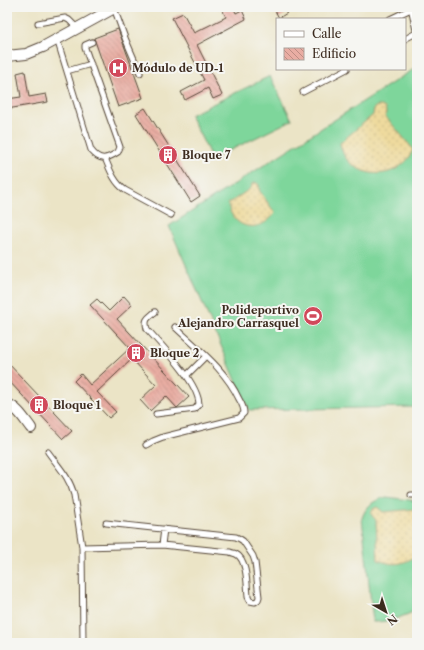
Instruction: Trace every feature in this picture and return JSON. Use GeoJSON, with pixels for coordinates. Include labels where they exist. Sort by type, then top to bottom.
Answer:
{"type":"FeatureCollection","features":[{"type":"Feature","properties":{"kind":"street"},"geometry":{"type":"LineString","coordinates":[[7,56],[26,54],[43,47],[115,8]]}},
{"type":"Feature","properties":{"kind":"street"},"geometry":{"type":"LineString","coordinates":[[7,404],[17,410],[31,428]]}},
{"type":"Feature","properties":{"kind":"lane"},"geometry":{"type":"LineString","coordinates":[[115,8],[125,38],[140,73]]}},
{"type":"Feature","properties":{"kind":"lane"},"geometry":{"type":"LineString","coordinates":[[392,18],[411,8],[417,34],[406,39]]}},
{"type":"Feature","properties":{"kind":"lane"},"geometry":{"type":"LineString","coordinates":[[38,23],[65,18],[77,28]]}},
{"type":"Feature","properties":{"kind":"lane"},"geometry":{"type":"LineString","coordinates":[[58,39],[91,150],[96,156],[105,158],[118,152],[120,147],[85,48],[85,45],[92,42]]}},
{"type":"Feature","properties":{"kind":"lane"},"geometry":{"type":"LineString","coordinates":[[67,71],[91,64]]}},
{"type":"Feature","properties":{"kind":"lane"},"geometry":{"type":"LineString","coordinates":[[303,92],[345,70]]}},
{"type":"Feature","properties":{"kind":"lane"},"geometry":{"type":"LineString","coordinates":[[105,158],[115,181],[119,186],[171,215]]}},
{"type":"Feature","properties":{"kind":"lane"},"geometry":{"type":"LineString","coordinates":[[155,312],[146,319],[147,328],[187,375],[199,398],[199,404],[195,409],[156,414]]}},
{"type":"Feature","properties":{"kind":"lane"},"geometry":{"type":"LineString","coordinates":[[146,445],[163,437],[239,418],[244,413],[244,408],[235,390],[222,371],[175,327]]}},
{"type":"Feature","properties":{"kind":"lane"},"geometry":{"type":"LineString","coordinates":[[187,375],[206,356]]}},
{"type":"Feature","properties":{"kind":"lane"},"geometry":{"type":"LineString","coordinates":[[48,452],[72,487],[82,547],[83,643]]}},
{"type":"Feature","properties":{"kind":"lane"},"geometry":{"type":"LineString","coordinates":[[82,547],[162,546],[230,552],[237,554],[242,560],[244,566],[248,597],[250,601],[255,602],[258,600],[259,597],[255,562],[253,556],[240,539],[236,537],[106,523]]}},
{"type":"Feature","properties":{"kind":"lane"},"geometry":{"type":"LineString","coordinates":[[162,546],[164,529]]}},
{"type":"Feature","properties":{"kind":"green space","name":"Polideportivo Alejandro Carrasquel"},"geometry":{"type":"Polygon","coordinates":[[[417,67],[417,407],[249,410],[169,226],[417,67]]]}},
{"type":"Feature","properties":{"kind":"green space"},"geometry":{"type":"Polygon","coordinates":[[[270,76],[292,120],[212,159],[190,115],[270,76]]]}},
{"type":"Feature","properties":{"kind":"green space"},"geometry":{"type":"Polygon","coordinates":[[[386,497],[417,501],[417,610],[396,619],[373,622],[362,518],[371,504],[386,497]]]}},
{"type":"Feature","properties":{"kind":"sand"},"geometry":{"type":"Polygon","coordinates":[[[377,106],[385,108],[385,116],[413,149],[406,161],[396,169],[388,172],[371,173],[363,171],[349,162],[344,155],[340,143],[373,115],[374,108],[377,106]]]}},
{"type":"Feature","properties":{"kind":"sand"},"geometry":{"type":"Polygon","coordinates":[[[254,183],[259,185],[259,190],[275,213],[269,220],[262,224],[248,226],[241,224],[235,219],[228,204],[251,188],[252,184],[254,183]]]}},
{"type":"Feature","properties":{"kind":"sand"},"geometry":{"type":"Polygon","coordinates":[[[377,507],[383,512],[417,509],[417,555],[403,563],[398,564],[378,560],[376,520],[372,514],[373,509],[377,507]]]}},
{"type":"Feature","properties":{"kind":"building"},"geometry":{"type":"Polygon","coordinates":[[[221,7],[233,7],[236,13],[242,10],[246,19],[197,45],[222,95],[213,99],[208,88],[185,100],[181,92],[204,80],[172,18],[183,13],[194,33],[226,17],[221,7]]]}},
{"type":"Feature","properties":{"kind":"building"},"geometry":{"type":"Polygon","coordinates":[[[273,7],[284,7],[287,13],[279,18],[273,7]]]}},
{"type":"Feature","properties":{"kind":"building","name":"Módulo de UD-1"},"geometry":{"type":"Polygon","coordinates":[[[118,29],[143,98],[118,107],[94,38],[118,29]]]}},
{"type":"Feature","properties":{"kind":"building"},"geometry":{"type":"Polygon","coordinates":[[[25,71],[29,97],[46,94],[48,102],[7,109],[7,99],[21,97],[17,73],[25,71]]]}},
{"type":"Feature","properties":{"kind":"building","name":"Bloque 7"},"geometry":{"type":"Polygon","coordinates":[[[145,108],[200,196],[191,202],[136,114],[145,108]]]}},
{"type":"Feature","properties":{"kind":"building","name":"Bloque 2"},"geometry":{"type":"Polygon","coordinates":[[[124,296],[132,305],[117,319],[189,397],[177,408],[166,396],[150,411],[140,400],[156,385],[132,359],[97,392],[116,412],[109,418],[74,381],[81,374],[90,385],[130,348],[90,305],[97,299],[109,311],[124,296]]]}},
{"type":"Feature","properties":{"kind":"building","name":"Bloque 1"},"geometry":{"type":"Polygon","coordinates":[[[7,362],[72,431],[63,439],[7,379],[7,362]]]}},
{"type":"Feature","properties":{"kind":"place","name":"Módulo de UD-1"},"geometry":{"type":"Point","coordinates":[118,68]}},
{"type":"Feature","properties":{"kind":"place","name":"Bloque 7"},"geometry":{"type":"Point","coordinates":[168,155]}},
{"type":"Feature","properties":{"kind":"place","name":"Polideportivo Alejandro Carrasquel"},"geometry":{"type":"Point","coordinates":[313,316]}},
{"type":"Feature","properties":{"kind":"place","name":"Bloque 2"},"geometry":{"type":"Point","coordinates":[136,353]}},
{"type":"Feature","properties":{"kind":"place","name":"Bloque 1"},"geometry":{"type":"Point","coordinates":[39,405]}}]}
